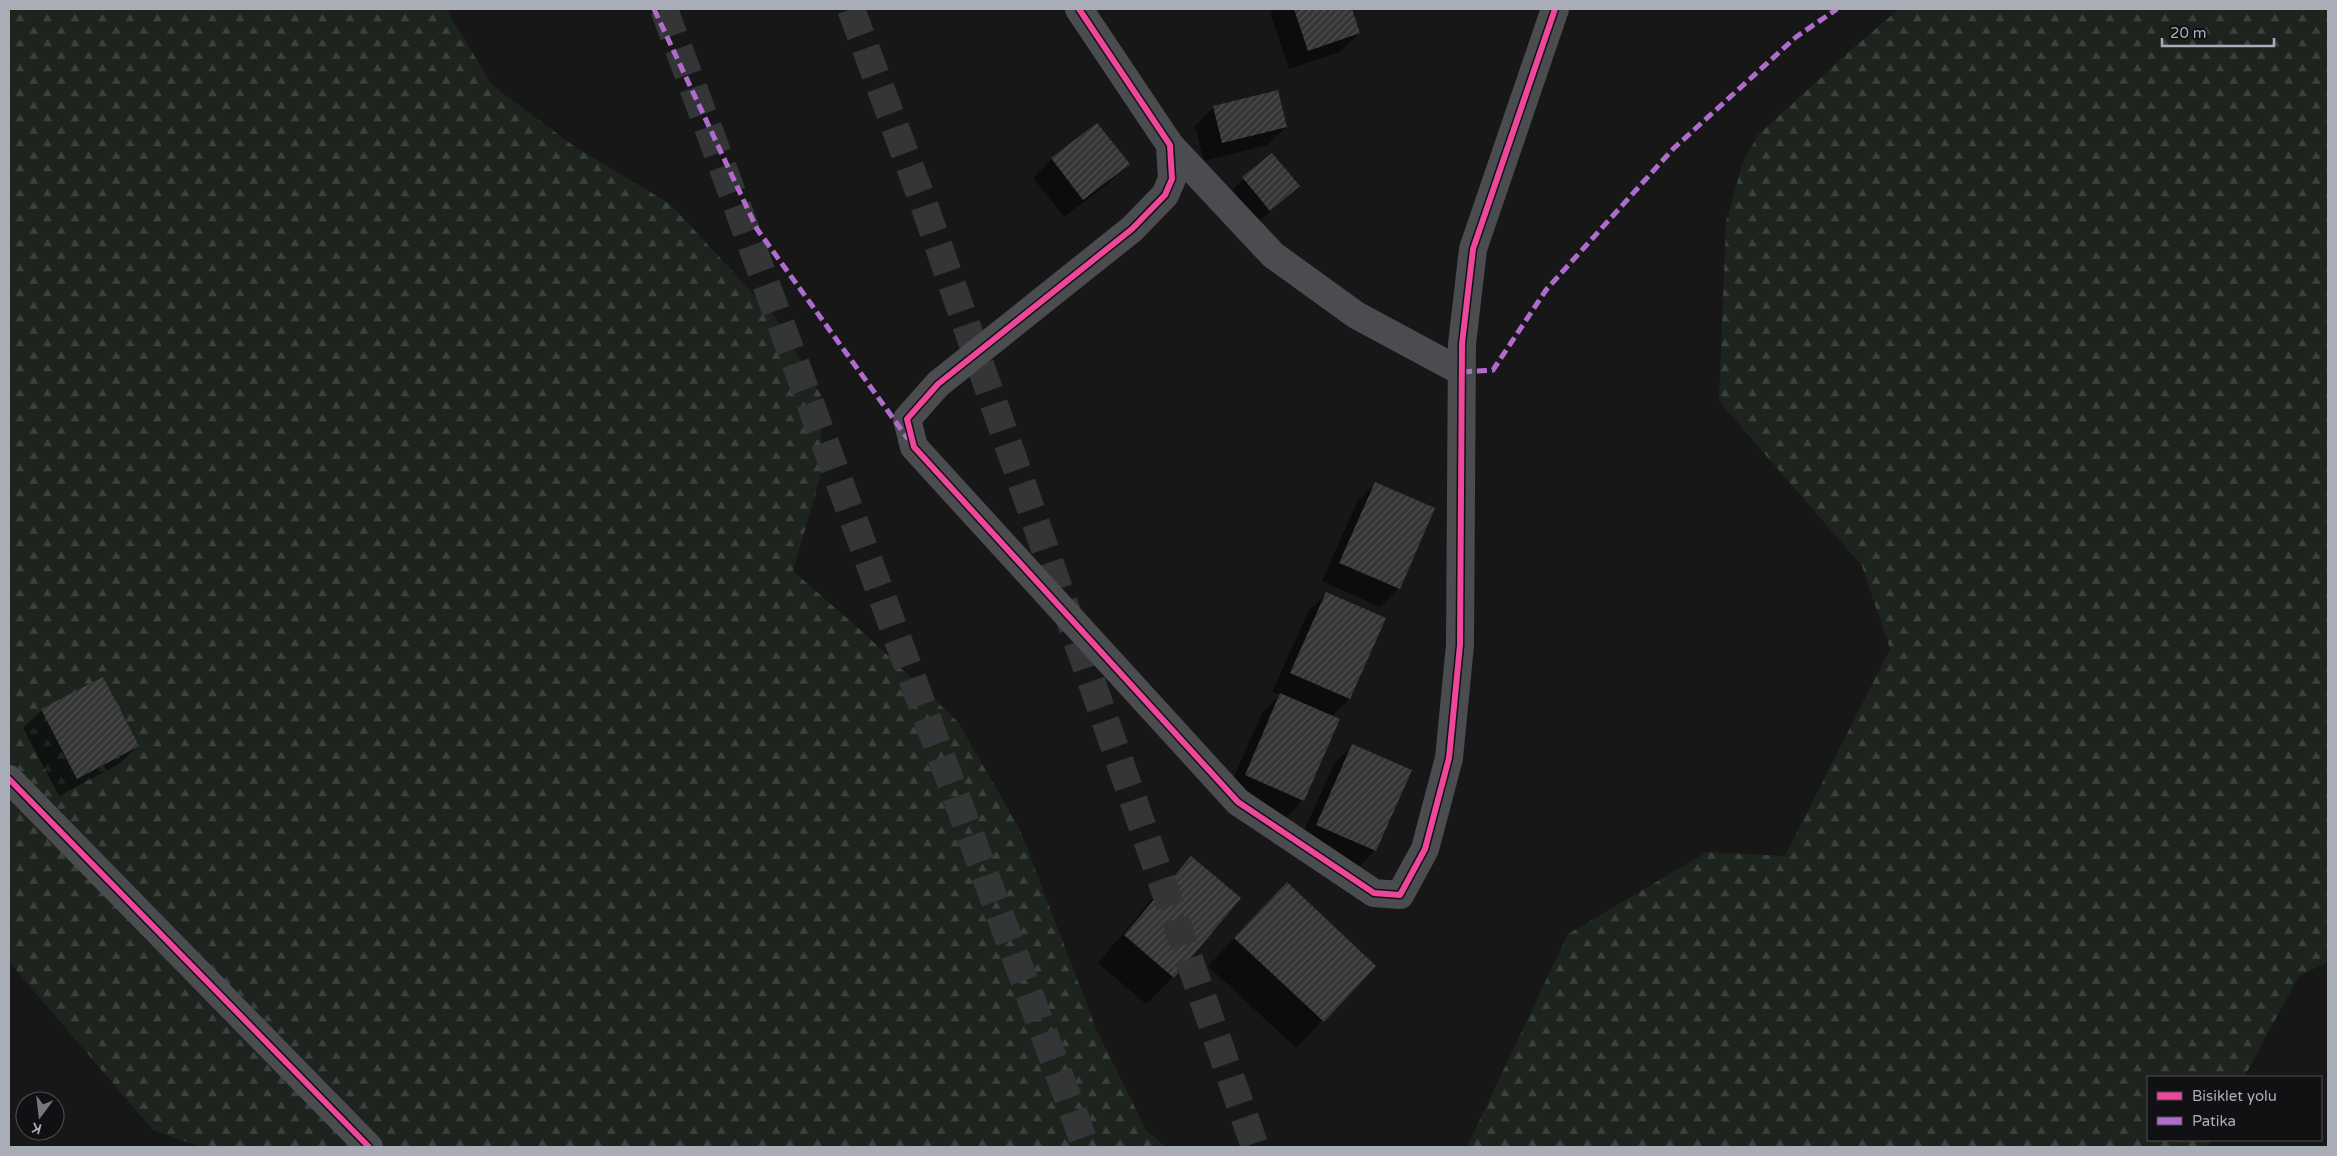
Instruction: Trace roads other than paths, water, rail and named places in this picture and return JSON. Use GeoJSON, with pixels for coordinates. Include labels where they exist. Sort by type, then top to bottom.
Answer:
{"type":"FeatureCollection","features":[{"type":"Feature","properties":{"kind":"street"},"geometry":{"type":"LineString","coordinates":[[1079,9],[1170,145],[1273,255],[1356,316],[1462,372]]}},
{"type":"Feature","properties":{"kind":"street"},"geometry":{"type":"LineString","coordinates":[[1170,145],[1172,179],[1165,195],[1132,229],[938,384],[907,419],[914,447],[1238,802],[1374,893],[1400,895],[1425,849],[1449,758],[1460,645],[1462,344],[1473,249],[1554,9]]}},
{"type":"Feature","properties":{"kind":"street"},"geometry":{"type":"LineString","coordinates":[[9,779],[369,1147]]}},
{"type":"Feature","properties":{"kind":"tunnel"},"geometry":{"type":"LineString","coordinates":[[664,9],[1086,1147]]}},
{"type":"Feature","properties":{"kind":"tunnel"},"geometry":{"type":"LineString","coordinates":[[851,9],[923,202],[1255,1147]]}}]}
